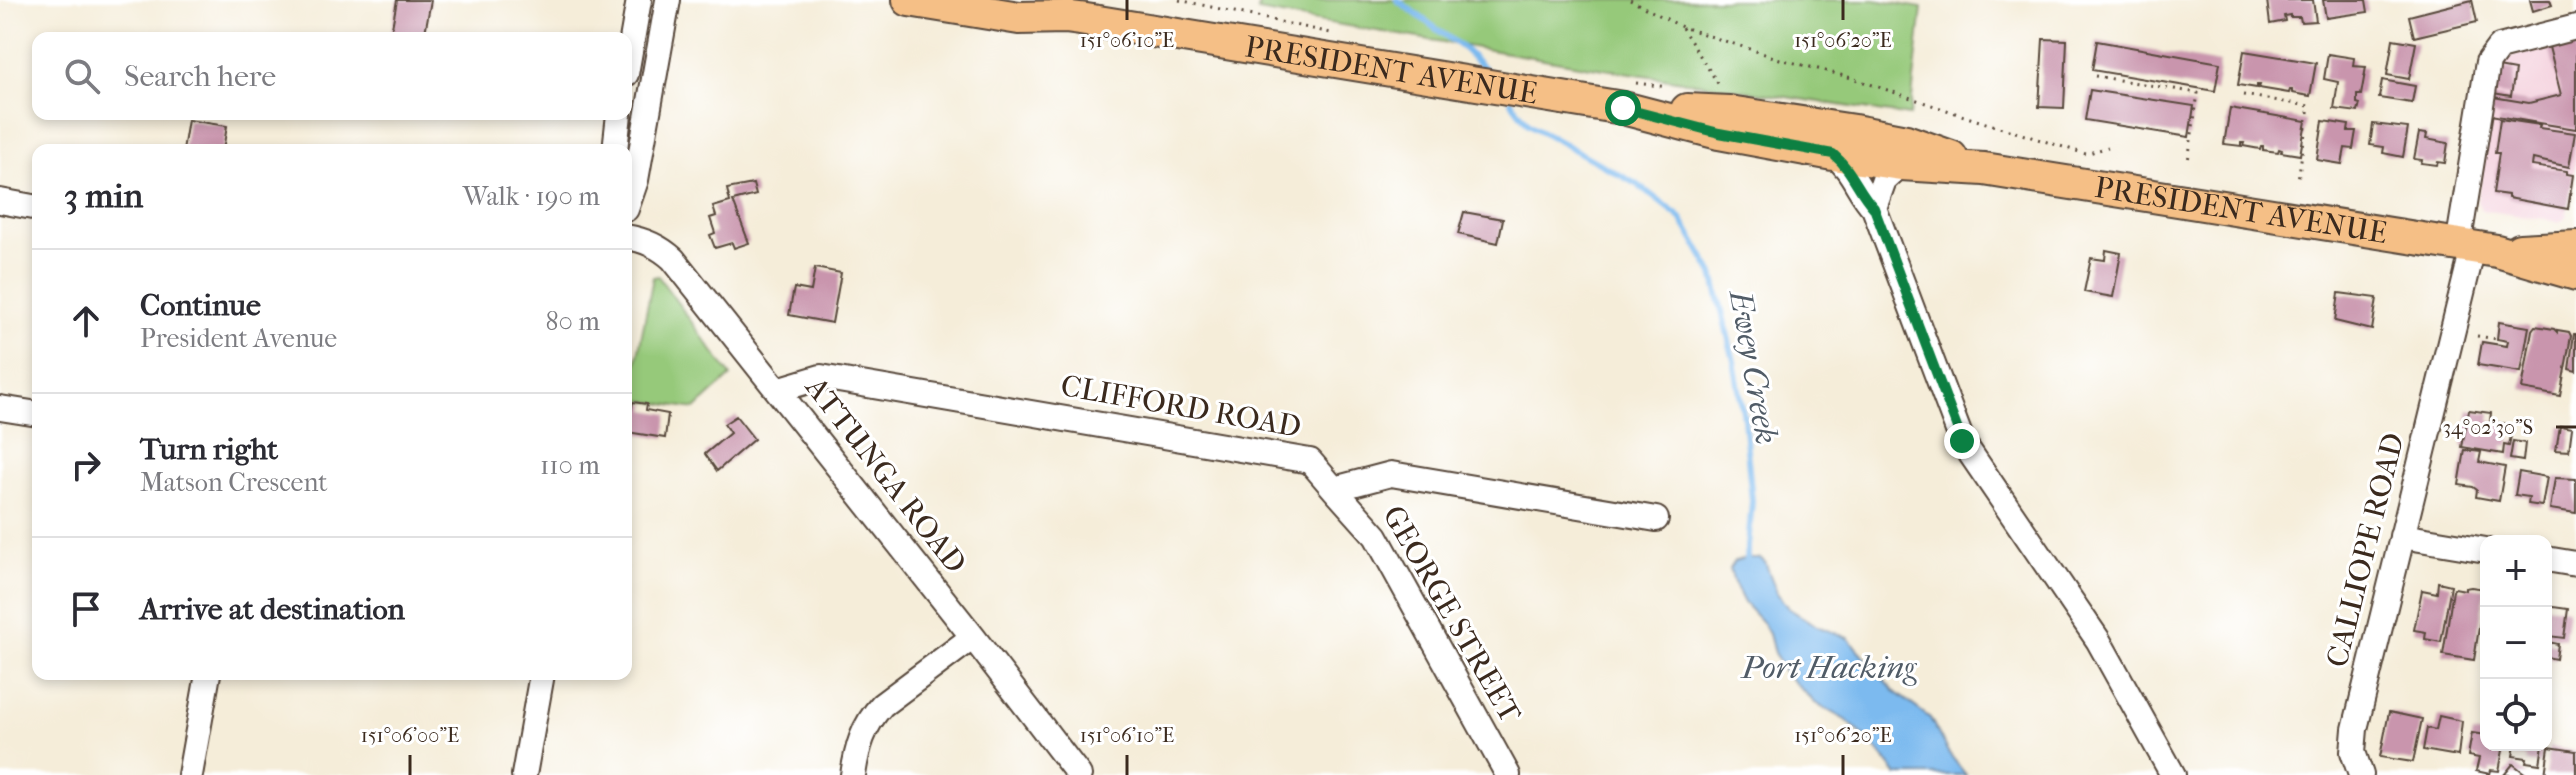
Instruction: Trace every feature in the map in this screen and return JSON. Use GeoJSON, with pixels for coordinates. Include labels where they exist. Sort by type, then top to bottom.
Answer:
{"type":"FeatureCollection","features":[{"type":"Feature","properties":{"kind":"main road","name":"PRESIDENT AVENUE"},"geometry":{"type":"LineString","coordinates":[[909,0],[1019,18],[1065,17],[1623,108],[1719,133],[1833,154],[1901,164],[1984,169],[2265,212],[2476,248],[2576,274]]}},
{"type":"Feature","properties":{"kind":"main road","name":"PRESIDENT AVENUE"},"geometry":{"type":"LineString","coordinates":[[1025,0],[1065,17]]}},
{"type":"Feature","properties":{"kind":"main road","name":"PRESIDENT AVENUE"},"geometry":{"type":"LineString","coordinates":[[1623,108],[1729,112],[1854,131],[1906,141],[1984,169]]}},
{"type":"Feature","properties":{"kind":"main road","name":"PRESIDENT AVENUE"},"geometry":{"type":"LineString","coordinates":[[2476,248],[2576,247]]}},
{"type":"Feature","properties":{"kind":"street"},"geometry":{"type":"LineString","coordinates":[[632,40],[639,0]]}},
{"type":"Feature","properties":{"kind":"street"},"geometry":{"type":"LineString","coordinates":[[632,192],[668,0]]}},
{"type":"Feature","properties":{"kind":"street","name":"CALLIOPE ROAD"},"geometry":{"type":"LineString","coordinates":[[2361,775],[2353,752],[2355,729],[2476,248],[2491,55],[2499,47],[2576,27]]}},
{"type":"Feature","properties":{"kind":"street"},"geometry":{"type":"LineString","coordinates":[[616,144],[618,120]]}},
{"type":"Feature","properties":{"kind":"street"},"geometry":{"type":"LineString","coordinates":[[1833,154],[1850,170],[1874,208],[1957,432],[2098,640],[2173,775]]}},
{"type":"Feature","properties":{"kind":"street"},"geometry":{"type":"LineString","coordinates":[[1874,208],[1884,180],[1901,164]]}},
{"type":"Feature","properties":{"kind":"street"},"geometry":{"type":"LineString","coordinates":[[0,201],[32,207]]}},
{"type":"Feature","properties":{"kind":"street","name":"ATTUNGA ROAD"},"geometry":{"type":"LineString","coordinates":[[632,238],[660,247],[673,259],[1079,775]]}},
{"type":"Feature","properties":{"kind":"street","name":"CLIFFORD ROAD"},"geometry":{"type":"LineString","coordinates":[[778,390],[821,377],[1310,461],[1334,489]]}},
{"type":"Feature","properties":{"kind":"street"},"geometry":{"type":"LineString","coordinates":[[0,408],[32,413]]}},
{"type":"Feature","properties":{"kind":"street"},"geometry":{"type":"LineString","coordinates":[[1334,489],[1391,474],[1656,519]]}},
{"type":"Feature","properties":{"kind":"street","name":"GEORGE STREET"},"geometry":{"type":"LineString","coordinates":[[1334,489],[1376,536],[1508,775]]}},
{"type":"Feature","properties":{"kind":"street"},"geometry":{"type":"LineString","coordinates":[[2402,536],[2480,549]]}},
{"type":"Feature","properties":{"kind":"street"},"geometry":{"type":"LineString","coordinates":[[2552,560],[2576,564]]}},
{"type":"Feature","properties":{"kind":"street"},"geometry":{"type":"LineString","coordinates":[[853,775],[859,741],[870,719],[882,705],[973,637]]}},
{"type":"Feature","properties":{"kind":"street"},"geometry":{"type":"LineString","coordinates":[[190,775],[207,680]]}},
{"type":"Feature","properties":{"kind":"street"},"geometry":{"type":"LineString","coordinates":[[524,775],[541,680]]}},
{"type":"Feature","properties":{"kind":"path"},"geometry":{"type":"LineString","coordinates":[[1630,0],[1682,27],[2086,154],[2108,147]]}},
{"type":"Feature","properties":{"kind":"path"},"geometry":{"type":"LineString","coordinates":[[1682,27],[1721,87]]}},
{"type":"Feature","properties":{"kind":"path"},"geometry":{"type":"LineString","coordinates":[[2095,76],[2198,93],[2188,161]]}},
{"type":"Feature","properties":{"kind":"path"},"geometry":{"type":"LineString","coordinates":[[2243,95],[2309,106],[2298,180]]}},
{"type":"Feature","properties":{"kind":"path"},"geometry":{"type":"LineString","coordinates":[[2477,336],[2497,339]]}},
{"type":"Feature","properties":{"kind":"shaded area"},"geometry":{"type":"Polygon","coordinates":[[[2575,41],[2576,161],[2566,218],[2559,222],[2482,210],[2477,202],[2497,70],[2509,57],[2575,41]]]}},
{"type":"Feature","properties":{"kind":"green space"},"geometry":{"type":"Polygon","coordinates":[[[1260,0],[1875,0],[1922,8],[1910,116],[1258,11],[1260,0]]]}},
{"type":"Feature","properties":{"kind":"green space"},"geometry":{"type":"Polygon","coordinates":[[[658,276],[731,376],[695,409],[632,399],[632,379],[653,277],[658,276]]]}},
{"type":"Feature","properties":{"kind":"water","name":"Port Hacking"},"geometry":{"type":"Polygon","coordinates":[[[1760,558],[1765,562],[1777,593],[1788,608],[1817,626],[1848,638],[1895,692],[1930,718],[1948,752],[1966,775],[1897,775],[1871,742],[1847,721],[1815,703],[1785,673],[1763,623],[1744,603],[1734,583],[1730,569],[1735,561],[1760,558]]]}},
{"type":"Feature","properties":{"kind":"building"},"geometry":{"type":"Polygon","coordinates":[[[397,0],[431,0],[425,32],[391,32],[397,0]]]}},
{"type":"Feature","properties":{"kind":"building"},"geometry":{"type":"Polygon","coordinates":[[[2267,0],[2313,0],[2316,21],[2301,22],[2300,17],[2290,15],[2284,16],[2285,21],[2270,24],[2267,0]]]}},
{"type":"Feature","properties":{"kind":"building"},"geometry":{"type":"Polygon","coordinates":[[[2323,0],[2366,0],[2368,12],[2326,18],[2323,0]]]}},
{"type":"Feature","properties":{"kind":"building"},"geometry":{"type":"Polygon","coordinates":[[[2472,0],[2477,22],[2414,37],[2409,16],[2472,0]]]}},
{"type":"Feature","properties":{"kind":"building"},"geometry":{"type":"Polygon","coordinates":[[[2530,0],[2550,0],[2552,5],[2533,11],[2530,0]]]}},
{"type":"Feature","properties":{"kind":"building"},"geometry":{"type":"Polygon","coordinates":[[[2576,37],[2576,129],[2490,115],[2493,97],[2529,103],[2561,95],[2548,43],[2576,37]]]}},
{"type":"Feature","properties":{"kind":"building"},"geometry":{"type":"Polygon","coordinates":[[[2043,39],[2067,40],[2064,108],[2039,107],[2043,39]]]}},
{"type":"Feature","properties":{"kind":"building"},"geometry":{"type":"Polygon","coordinates":[[[2393,39],[2416,43],[2409,79],[2387,75],[2393,39]]]}},
{"type":"Feature","properties":{"kind":"building"},"geometry":{"type":"Polygon","coordinates":[[[2097,41],[2220,63],[2215,91],[2092,70],[2097,41]]]}},
{"type":"Feature","properties":{"kind":"building"},"geometry":{"type":"Polygon","coordinates":[[[2244,51],[2316,63],[2310,96],[2292,93],[2292,90],[2289,93],[2259,88],[2260,85],[2257,88],[2238,85],[2244,51]]]}},
{"type":"Feature","properties":{"kind":"building"},"geometry":{"type":"Polygon","coordinates":[[[2328,54],[2354,58],[2353,66],[2366,67],[2361,95],[2357,95],[2357,103],[2360,104],[2358,112],[2334,109],[2338,82],[2324,79],[2328,54]]]}},
{"type":"Feature","properties":{"kind":"building"},"geometry":{"type":"Polygon","coordinates":[[[2498,67],[2515,70],[2511,96],[2493,93],[2498,67]]]}},
{"type":"Feature","properties":{"kind":"building"},"geometry":{"type":"Polygon","coordinates":[[[2382,80],[2415,86],[2412,103],[2379,98],[2382,80]]]}},
{"type":"Feature","properties":{"kind":"building"},"geometry":{"type":"Polygon","coordinates":[[[2090,90],[2194,106],[2189,137],[2085,120],[2090,90]]]}},
{"type":"Feature","properties":{"kind":"building"},"geometry":{"type":"Polygon","coordinates":[[[2230,108],[2306,121],[2300,155],[2279,149],[2278,152],[2263,150],[2263,146],[2260,149],[2243,146],[2244,143],[2241,146],[2224,144],[2230,108]]]}},
{"type":"Feature","properties":{"kind":"building"},"geometry":{"type":"Polygon","coordinates":[[[2500,119],[2575,133],[2569,167],[2533,159],[2532,166],[2567,171],[2567,174],[2573,175],[2568,209],[2493,193],[2500,119]]]}},
{"type":"Feature","properties":{"kind":"building"},"geometry":{"type":"Polygon","coordinates":[[[188,120],[227,126],[224,144],[184,144],[188,120]]]}},
{"type":"Feature","properties":{"kind":"building"},"geometry":{"type":"Polygon","coordinates":[[[2323,121],[2349,125],[2348,131],[2356,131],[2353,149],[2345,148],[2342,164],[2317,160],[2323,121]]]}},
{"type":"Feature","properties":{"kind":"building"},"geometry":{"type":"Polygon","coordinates":[[[2373,124],[2408,128],[2403,157],[2383,153],[2384,147],[2370,145],[2373,124]]]}},
{"type":"Feature","properties":{"kind":"building"},"geometry":{"type":"Polygon","coordinates":[[[2419,133],[2427,134],[2426,139],[2448,143],[2445,163],[2421,163],[2422,160],[2414,159],[2419,133]]]}},
{"type":"Feature","properties":{"kind":"building"},"geometry":{"type":"Polygon","coordinates":[[[753,184],[756,195],[733,201],[749,243],[734,248],[732,243],[715,248],[710,235],[715,233],[710,218],[716,216],[713,207],[730,202],[727,189],[753,184]]]}},
{"type":"Feature","properties":{"kind":"building"},"geometry":{"type":"Polygon","coordinates":[[[1464,212],[1503,219],[1498,243],[1458,234],[1464,212]]]}},
{"type":"Feature","properties":{"kind":"building"},"geometry":{"type":"Polygon","coordinates":[[[2106,250],[2121,253],[2113,297],[2084,292],[2091,258],[2105,260],[2106,250]]]}},
{"type":"Feature","properties":{"kind":"building"},"geometry":{"type":"Polygon","coordinates":[[[815,268],[841,273],[832,323],[789,315],[794,288],[811,291],[815,268]]]}},
{"type":"Feature","properties":{"kind":"building"},"geometry":{"type":"Polygon","coordinates":[[[2339,293],[2377,298],[2372,330],[2335,321],[2339,293]]]}},
{"type":"Feature","properties":{"kind":"building"},"geometry":{"type":"Polygon","coordinates":[[[2499,322],[2529,327],[2521,372],[2478,365],[2482,342],[2507,346],[2508,341],[2497,339],[2499,322]]]}},
{"type":"Feature","properties":{"kind":"building"},"geometry":{"type":"Polygon","coordinates":[[[2535,326],[2569,332],[2571,336],[2560,396],[2522,389],[2535,326]]]}},
{"type":"Feature","properties":{"kind":"building"},"geometry":{"type":"Polygon","coordinates":[[[2576,334],[2576,371],[2569,369],[2576,334]]]}},
{"type":"Feature","properties":{"kind":"building"},"geometry":{"type":"Polygon","coordinates":[[[633,402],[647,404],[646,410],[668,414],[665,438],[632,433],[633,402]]]}},
{"type":"Feature","properties":{"kind":"building"},"geometry":{"type":"Polygon","coordinates":[[[2469,410],[2491,413],[2490,421],[2513,425],[2509,446],[2504,445],[2503,454],[2462,447],[2469,410]]]}},
{"type":"Feature","properties":{"kind":"building"},"geometry":{"type":"Polygon","coordinates":[[[736,416],[754,439],[717,471],[705,454],[730,433],[724,424],[736,416]]]}},
{"type":"Feature","properties":{"kind":"building"},"geometry":{"type":"Polygon","coordinates":[[[2560,426],[2572,428],[2569,451],[2556,450],[2560,426]]]}},
{"type":"Feature","properties":{"kind":"building"},"geometry":{"type":"Polygon","coordinates":[[[2513,441],[2525,443],[2523,461],[2510,459],[2513,441]]]}},
{"type":"Feature","properties":{"kind":"building"},"geometry":{"type":"Polygon","coordinates":[[[2465,450],[2481,452],[2479,462],[2505,467],[2499,501],[2476,497],[2477,490],[2473,487],[2459,485],[2465,450]]]}},
{"type":"Feature","properties":{"kind":"building"},"geometry":{"type":"Polygon","coordinates":[[[2519,472],[2547,477],[2542,506],[2528,504],[2529,497],[2515,495],[2519,472]]]}},
{"type":"Feature","properties":{"kind":"building"},"geometry":{"type":"Polygon","coordinates":[[[2555,478],[2576,479],[2576,513],[2550,509],[2555,478]]]}},
{"type":"Feature","properties":{"kind":"building"},"geometry":{"type":"Polygon","coordinates":[[[2438,582],[2451,585],[2441,642],[2425,639],[2426,632],[2414,630],[2422,590],[2437,593],[2438,582]]]}},
{"type":"Feature","properties":{"kind":"building"},"geometry":{"type":"Polygon","coordinates":[[[2480,588],[2480,621],[2474,660],[2443,655],[2453,590],[2480,588]]]}},
{"type":"Feature","properties":{"kind":"building"},"geometry":{"type":"Polygon","coordinates":[[[2552,607],[2568,609],[2564,638],[2552,636],[2552,607]]]}},
{"type":"Feature","properties":{"kind":"building"},"geometry":{"type":"Polygon","coordinates":[[[2552,643],[2558,644],[2556,659],[2552,658],[2552,643]]]}},
{"type":"Feature","properties":{"kind":"building"},"geometry":{"type":"Polygon","coordinates":[[[2389,712],[2422,719],[2413,762],[2380,757],[2389,712]]]}},
{"type":"Feature","properties":{"kind":"building"},"geometry":{"type":"Polygon","coordinates":[[[2439,716],[2462,721],[2458,756],[2423,750],[2427,728],[2436,730],[2439,716]]]}},
{"type":"Feature","properties":{"kind":"building"},"geometry":{"type":"Polygon","coordinates":[[[2472,733],[2480,734],[2480,751],[2503,751],[2499,771],[2491,770],[2490,774],[2476,771],[2479,758],[2468,756],[2472,733]]]}},
{"type":"Feature","properties":{"kind":"building"},"geometry":{"type":"Polygon","coordinates":[[[2552,747],[2576,751],[2576,775],[2545,775],[2548,751],[2552,751],[2552,747]]]}},
{"type":"Feature","properties":{"kind":"building"},"geometry":{"type":"Polygon","coordinates":[[[2514,751],[2542,751],[2540,764],[2513,756],[2514,751]]]}},
{"type":"Feature","properties":{"kind":"building"},"geometry":{"type":"Polygon","coordinates":[[[2513,764],[2527,775],[2504,775],[2513,764]]]}},
{"type":"Feature","properties":{"kind":"waterway","name":"Ewey Creek"},"geometry":{"type":"LineString","coordinates":[[1397,0],[1464,49],[1489,73]]}},
{"type":"Feature","properties":{"kind":"waterway","name":"Ewey Creek"},"geometry":{"type":"LineString","coordinates":[[1511,101],[1528,124],[1638,185],[1681,218],[1713,274],[1744,418],[1752,501],[1747,558]]}},
{"type":"Feature","properties":{"kind":"route"},"geometry":{"type":"LineString","coordinates":[[1623,108],[1719,133],[1833,154],[1843,162],[1874,208],[1962,441]]}}]}
